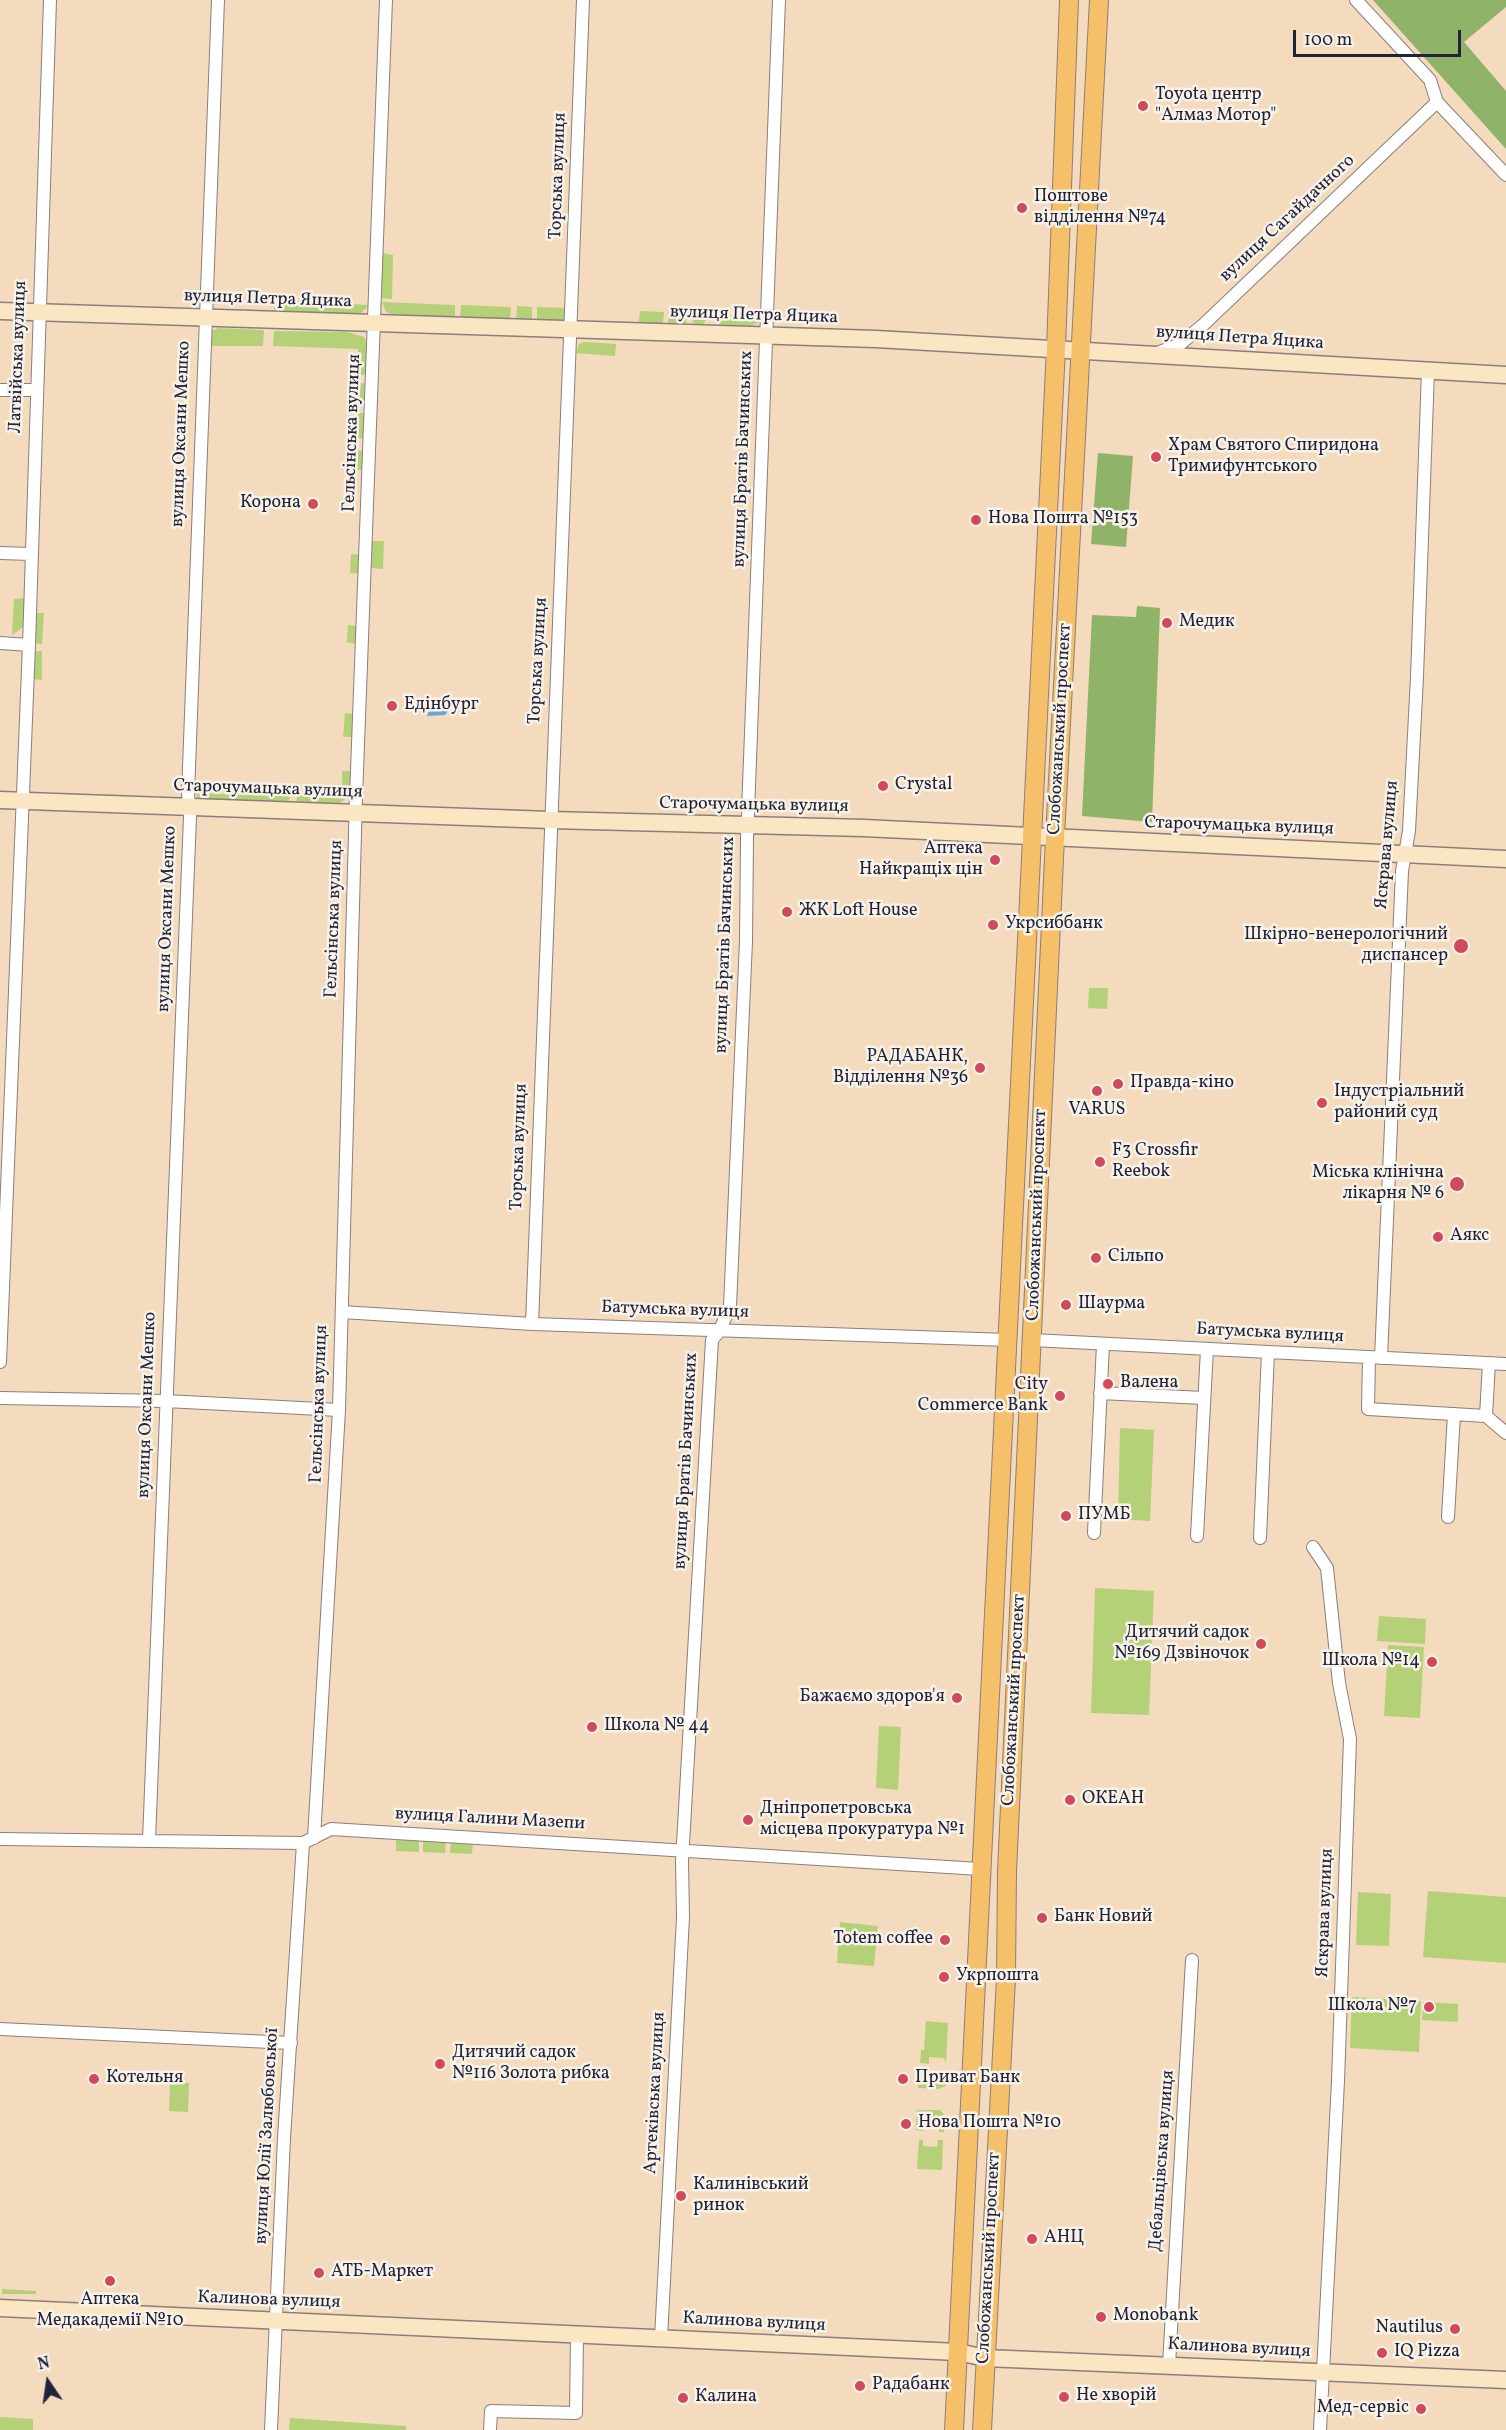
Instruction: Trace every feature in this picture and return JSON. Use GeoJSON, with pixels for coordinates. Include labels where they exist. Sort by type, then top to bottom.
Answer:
{"type":"FeatureCollection","features":[{"type":"Feature","properties":{"kind":"main road","name":"Слобожанський проспект"},"geometry":{"type":"LineString","coordinates":[[954,2430],[1056,348],[1070,0]]}},
{"type":"Feature","properties":{"kind":"main road","name":"Слобожанський проспект"},"geometry":{"type":"LineString","coordinates":[[982,2430],[1006,1979],[1007,1860],[1055,837],[1099,0]]}},
{"type":"Feature","properties":{"kind":"street","name":"Латвійська вулиця"},"geometry":{"type":"LineString","coordinates":[[0,1362],[29,645],[35,390],[50,0]]}},
{"type":"Feature","properties":{"kind":"street","name":"вулиця Оксани Мешко"},"geometry":{"type":"LineString","coordinates":[[149,1840],[189,807],[204,316],[218,0]]}},
{"type":"Feature","properties":{"kind":"street","name":"Гельсінська вулиця"},"geometry":{"type":"LineString","coordinates":[[308,1841],[339,1410],[356,813],[386,0]]}},
{"type":"Feature","properties":{"kind":"street","name":"Торська вулиця"},"geometry":{"type":"LineString","coordinates":[[532,1324],[583,0]]}},
{"type":"Feature","properties":{"kind":"street","name":"вулиця Братів Бачинських"},"geometry":{"type":"LineString","coordinates":[[683,1850],[712,1340],[720,1330],[730,1306],[746,941],[747,825],[779,0]]}},
{"type":"Feature","properties":{"kind":"street"},"geometry":{"type":"LineString","coordinates":[[1356,0],[1430,80],[1437,102],[1506,175]]}},
{"type":"Feature","properties":{"kind":"street","name":"вулиця Сагайдачного"},"geometry":{"type":"LineString","coordinates":[[1157,353],[1180,344],[1202,326],[1437,102]]}},
{"type":"Feature","properties":{"kind":"street","name":"вулиця Петра Яцика"},"geometry":{"type":"LineString","coordinates":[[0,311],[766,335],[1157,353],[1506,375]]}},
{"type":"Feature","properties":{"kind":"street","name":"Яскрава вулиця"},"geometry":{"type":"LineString","coordinates":[[1428,371],[1417,677],[1406,854],[1402,871],[1375,1357],[1368,1410],[1454,1414]]}},
{"type":"Feature","properties":{"kind":"street"},"geometry":{"type":"LineString","coordinates":[[0,390],[35,390]]}},
{"type":"Feature","properties":{"kind":"street"},"geometry":{"type":"LineString","coordinates":[[0,553],[31,555]]}},
{"type":"Feature","properties":{"kind":"street"},"geometry":{"type":"LineString","coordinates":[[0,643],[29,645]]}},
{"type":"Feature","properties":{"kind":"street","name":"Старочумацька вулиця"},"geometry":{"type":"LineString","coordinates":[[0,801],[747,825],[1506,859]]}},
{"type":"Feature","properties":{"kind":"street","name":"Батумська вулиця"},"geometry":{"type":"LineString","coordinates":[[342,1312],[532,1324],[1008,1340]]}},
{"type":"Feature","properties":{"kind":"street","name":"Батумська вулиця"},"geometry":{"type":"LineString","coordinates":[[1032,1340],[1506,1364]]}},
{"type":"Feature","properties":{"kind":"street"},"geometry":{"type":"LineString","coordinates":[[1094,1533],[1103,1344]]}},
{"type":"Feature","properties":{"kind":"street"},"geometry":{"type":"LineString","coordinates":[[1197,1536],[1207,1349]]}},
{"type":"Feature","properties":{"kind":"street"},"geometry":{"type":"LineString","coordinates":[[1260,1538],[1268,1352]]}},
{"type":"Feature","properties":{"kind":"street"},"geometry":{"type":"LineString","coordinates":[[1485,1416],[1490,1363]]}},
{"type":"Feature","properties":{"kind":"street"},"geometry":{"type":"LineString","coordinates":[[1100,1393],[1204,1398]]}},
{"type":"Feature","properties":{"kind":"street"},"geometry":{"type":"LineString","coordinates":[[0,1398],[166,1401],[339,1410]]}},
{"type":"Feature","properties":{"kind":"street"},"geometry":{"type":"LineString","coordinates":[[1448,1517],[1454,1414],[1485,1416],[1506,1433]]}},
{"type":"Feature","properties":{"kind":"street","name":"Яскрава вулиця"},"geometry":{"type":"LineString","coordinates":[[1313,1547],[1327,1568],[1339,1683],[1350,1739],[1338,2081],[1320,2430]]}},
{"type":"Feature","properties":{"kind":"street","name":"вулиця Галини Мазепи"},"geometry":{"type":"LineString","coordinates":[[0,1839],[308,1841],[331,1829],[980,1869]]}},
{"type":"Feature","properties":{"kind":"street","name":"вулиця Юлії Залюбовської"},"geometry":{"type":"LineString","coordinates":[[271,2430],[291,2043],[308,1841]]}},
{"type":"Feature","properties":{"kind":"street","name":"Артеківська вулиця"},"geometry":{"type":"LineString","coordinates":[[661,2338],[683,1917],[683,1850]]}},
{"type":"Feature","properties":{"kind":"street","name":"Дебальцівська вулиця"},"geometry":{"type":"LineString","coordinates":[[1169,2365],[1192,1960]]}},
{"type":"Feature","properties":{"kind":"street"},"geometry":{"type":"LineString","coordinates":[[0,2029],[291,2043]]}},
{"type":"Feature","properties":{"kind":"street","name":"Калинова вулиця"},"geometry":{"type":"LineString","coordinates":[[0,2308],[958,2352],[985,2358],[1506,2380]]}},
{"type":"Feature","properties":{"kind":"street"},"geometry":{"type":"LineString","coordinates":[[490,2430],[490,2411],[576,2413],[578,2334]]}},
{"type":"Feature","properties":{"kind":"green space"},"geometry":{"type":"Polygon","coordinates":[[[1373,0],[1506,0],[1506,7],[1464,42],[1506,91],[1506,149],[1373,0]]]}},
{"type":"Feature","properties":{"kind":"green space"},"geometry":{"type":"Polygon","coordinates":[[[382,253],[393,255],[392,299],[381,298],[382,253]]]}},
{"type":"Feature","properties":{"kind":"green space"},"geometry":{"type":"Polygon","coordinates":[[[276,300],[368,305],[363,312],[358,314],[328,316],[274,311],[276,300]]]}},
{"type":"Feature","properties":{"kind":"green space"},"geometry":{"type":"Polygon","coordinates":[[[382,302],[455,305],[455,318],[392,314],[386,312],[382,302]]]}},
{"type":"Feature","properties":{"kind":"green space"},"geometry":{"type":"Polygon","coordinates":[[[461,305],[511,307],[510,320],[460,318],[461,305]]]}},
{"type":"Feature","properties":{"kind":"green space"},"geometry":{"type":"Polygon","coordinates":[[[517,306],[532,307],[532,322],[516,321],[517,306]]]}},
{"type":"Feature","properties":{"kind":"green space"},"geometry":{"type":"Polygon","coordinates":[[[537,307],[568,308],[568,317],[563,323],[537,324],[537,307]]]}},
{"type":"Feature","properties":{"kind":"green space"},"geometry":{"type":"Polygon","coordinates":[[[640,311],[664,312],[663,324],[639,322],[640,311]]]}},
{"type":"Feature","properties":{"kind":"green space"},"geometry":{"type":"Polygon","coordinates":[[[699,311],[704,313],[706,318],[704,323],[699,325],[694,323],[692,318],[694,313],[699,311]]]}},
{"type":"Feature","properties":{"kind":"green space"},"geometry":{"type":"Polygon","coordinates":[[[669,312],[686,313],[686,325],[668,324],[669,312]]]}},
{"type":"Feature","properties":{"kind":"green space"},"geometry":{"type":"Polygon","coordinates":[[[761,313],[759,322],[751,326],[717,324],[717,315],[749,317],[761,313]]]}},
{"type":"Feature","properties":{"kind":"green space"},"geometry":{"type":"Polygon","coordinates":[[[218,328],[264,330],[263,346],[209,346],[212,331],[218,328]]]}},
{"type":"Feature","properties":{"kind":"green space"},"geometry":{"type":"Polygon","coordinates":[[[274,331],[347,332],[364,337],[368,347],[368,375],[358,375],[358,349],[273,346],[274,331]]]}},
{"type":"Feature","properties":{"kind":"green space"},"geometry":{"type":"Polygon","coordinates":[[[584,342],[616,344],[615,356],[576,353],[579,344],[584,342]]]}},
{"type":"Feature","properties":{"kind":"green space"},"geometry":{"type":"Polygon","coordinates":[[[358,383],[368,383],[368,402],[357,402],[358,383]]]}},
{"type":"Feature","properties":{"kind":"green space"},"geometry":{"type":"Polygon","coordinates":[[[356,413],[367,413],[366,439],[355,438],[356,413]]]}},
{"type":"Feature","properties":{"kind":"green space"},"geometry":{"type":"Polygon","coordinates":[[[354,450],[364,451],[364,470],[353,470],[354,450]]]}},
{"type":"Feature","properties":{"kind":"green space"},"geometry":{"type":"Polygon","coordinates":[[[1098,453],[1133,456],[1126,547],[1091,544],[1098,453]]]}},
{"type":"Feature","properties":{"kind":"green space"},"geometry":{"type":"Polygon","coordinates":[[[372,541],[384,541],[383,569],[371,568],[372,541]]]}},
{"type":"Feature","properties":{"kind":"green space"},"geometry":{"type":"Polygon","coordinates":[[[351,554],[361,555],[361,574],[350,573],[351,554]]]}},
{"type":"Feature","properties":{"kind":"green space"},"geometry":{"type":"Polygon","coordinates":[[[25,598],[23,627],[12,635],[14,599],[25,598]]]}},
{"type":"Feature","properties":{"kind":"green space"},"geometry":{"type":"Polygon","coordinates":[[[1137,606],[1160,608],[1152,822],[1082,816],[1092,615],[1136,617],[1137,606]]]}},
{"type":"Feature","properties":{"kind":"green space"},"geometry":{"type":"Polygon","coordinates":[[[35,613],[44,613],[42,644],[33,643],[35,613]]]}},
{"type":"Feature","properties":{"kind":"green space"},"geometry":{"type":"Polygon","coordinates":[[[348,625],[358,626],[357,644],[347,642],[348,625]]]}},
{"type":"Feature","properties":{"kind":"green space"},"geometry":{"type":"Polygon","coordinates":[[[34,651],[42,651],[42,680],[33,679],[34,651]]]}},
{"type":"Feature","properties":{"kind":"green space"},"geometry":{"type":"Polygon","coordinates":[[[345,713],[354,714],[352,737],[343,737],[345,713]]]}},
{"type":"Feature","properties":{"kind":"green space"},"geometry":{"type":"Polygon","coordinates":[[[342,771],[352,771],[349,795],[342,794],[342,771]]]}},
{"type":"Feature","properties":{"kind":"green space"},"geometry":{"type":"Polygon","coordinates":[[[195,793],[290,796],[288,804],[199,800],[195,793]]]}},
{"type":"Feature","properties":{"kind":"green space"},"geometry":{"type":"Polygon","coordinates":[[[297,796],[346,798],[339,804],[296,804],[297,796]]]}},
{"type":"Feature","properties":{"kind":"green space"},"geometry":{"type":"Polygon","coordinates":[[[1089,988],[1108,988],[1107,1009],[1088,1008],[1089,988]]]}},
{"type":"Feature","properties":{"kind":"green space"},"geometry":{"type":"Polygon","coordinates":[[[1120,1428],[1154,1430],[1150,1521],[1118,1519],[1120,1428]]]}},
{"type":"Feature","properties":{"kind":"green space"},"geometry":{"type":"Polygon","coordinates":[[[1095,1588],[1154,1591],[1149,1715],[1091,1713],[1095,1588]]]}},
{"type":"Feature","properties":{"kind":"green space"},"geometry":{"type":"Polygon","coordinates":[[[1379,1616],[1426,1619],[1425,1644],[1377,1641],[1379,1616]]]}},
{"type":"Feature","properties":{"kind":"green space"},"geometry":{"type":"Polygon","coordinates":[[[1388,1645],[1424,1647],[1420,1718],[1384,1716],[1388,1645]]]}},
{"type":"Feature","properties":{"kind":"green space"},"geometry":{"type":"Polygon","coordinates":[[[879,1726],[901,1727],[898,1790],[876,1788],[879,1726]]]}},
{"type":"Feature","properties":{"kind":"green space"},"geometry":{"type":"Polygon","coordinates":[[[396,1838],[419,1838],[419,1852],[396,1851],[396,1838]]]}},
{"type":"Feature","properties":{"kind":"green space"},"geometry":{"type":"Polygon","coordinates":[[[423,1839],[446,1840],[445,1853],[423,1852],[423,1839]]]}},
{"type":"Feature","properties":{"kind":"green space"},"geometry":{"type":"Polygon","coordinates":[[[451,1839],[473,1840],[472,1854],[450,1853],[451,1839]]]}},
{"type":"Feature","properties":{"kind":"green space"},"geometry":{"type":"Polygon","coordinates":[[[1428,1891],[1506,1897],[1506,1963],[1423,1957],[1428,1891]]]}},
{"type":"Feature","properties":{"kind":"green space"},"geometry":{"type":"Polygon","coordinates":[[[1358,1892],[1391,1894],[1389,1946],[1356,1945],[1358,1892]]]}},
{"type":"Feature","properties":{"kind":"green space"},"geometry":{"type":"Polygon","coordinates":[[[840,1922],[878,1926],[874,1966],[837,1963],[840,1922]]]}},
{"type":"Feature","properties":{"kind":"green space"},"geometry":{"type":"Polygon","coordinates":[[[1352,1997],[1421,2001],[1419,2052],[1350,2048],[1352,1997]]]}},
{"type":"Feature","properties":{"kind":"green space"},"geometry":{"type":"Polygon","coordinates":[[[1423,2002],[1458,2004],[1458,2022],[1422,2020],[1423,2002]]]}},
{"type":"Feature","properties":{"kind":"green space"},"geometry":{"type":"Polygon","coordinates":[[[926,2021],[948,2023],[946,2063],[944,2058],[929,2057],[929,2064],[920,2063],[921,2050],[924,2050],[926,2021]]]}},
{"type":"Feature","properties":{"kind":"green space"},"geometry":{"type":"Polygon","coordinates":[[[919,2071],[947,2072],[946,2086],[938,2089],[918,2088],[919,2071]]]}},
{"type":"Feature","properties":{"kind":"green space"},"geometry":{"type":"Polygon","coordinates":[[[170,2082],[189,2083],[188,2112],[169,2111],[170,2082]]]}},
{"type":"Feature","properties":{"kind":"green space"},"geometry":{"type":"Polygon","coordinates":[[[917,2110],[940,2110],[945,2116],[944,2132],[939,2132],[939,2125],[924,2124],[924,2131],[916,2130],[917,2110]]]}},
{"type":"Feature","properties":{"kind":"green space"},"geometry":{"type":"Polygon","coordinates":[[[919,2140],[923,2140],[923,2146],[937,2147],[938,2140],[943,2140],[942,2170],[917,2169],[919,2140]]]}},
{"type":"Feature","properties":{"kind":"green space"},"geometry":{"type":"Polygon","coordinates":[[[2,2289],[36,2291],[36,2294],[2,2294],[2,2289]]]}},
{"type":"Feature","properties":{"kind":"green space"},"geometry":{"type":"Polygon","coordinates":[[[0,2417],[33,2419],[33,2430],[0,2430],[0,2417]]]}},
{"type":"Feature","properties":{"kind":"green space"},"geometry":{"type":"Polygon","coordinates":[[[290,2418],[406,2426],[406,2430],[289,2430],[290,2418]]]}},
{"type":"Feature","properties":{"kind":"water"},"geometry":{"type":"Polygon","coordinates":[[[443,706],[448,711],[445,715],[427,716],[430,708],[438,709],[443,706]]]}},
{"type":"Feature","properties":{"kind":"place","name":"Toyota центр \"Алмаз Мотор\""},"geometry":{"type":"Point","coordinates":[1143,106]}},
{"type":"Feature","properties":{"kind":"place","name":"Поштове відділення №74"},"geometry":{"type":"Point","coordinates":[1022,208]}},
{"type":"Feature","properties":{"kind":"place","name":"Храм Святого Спиридона Тримифунтського"},"geometry":{"type":"Point","coordinates":[1156,457]}},
{"type":"Feature","properties":{"kind":"place","name":"Корона"},"geometry":{"type":"Point","coordinates":[313,504]}},
{"type":"Feature","properties":{"kind":"place","name":"Нова Пошта №153"},"geometry":{"type":"Point","coordinates":[976,520]}},
{"type":"Feature","properties":{"kind":"place","name":"Медик"},"geometry":{"type":"Point","coordinates":[1167,623]}},
{"type":"Feature","properties":{"kind":"place","name":"Едінбург"},"geometry":{"type":"Point","coordinates":[392,706]}},
{"type":"Feature","properties":{"kind":"place","name":"Crystal"},"geometry":{"type":"Point","coordinates":[883,786]}},
{"type":"Feature","properties":{"kind":"place","name":"Аптека Найкращiх цiн"},"geometry":{"type":"Point","coordinates":[995,860]}},
{"type":"Feature","properties":{"kind":"place","name":"ЖК Loft House"},"geometry":{"type":"Point","coordinates":[787,912]}},
{"type":"Feature","properties":{"kind":"place","name":"Укрсиббанк"},"geometry":{"type":"Point","coordinates":[993,925]}},
{"type":"Feature","properties":{"kind":"place","name":"Шкірно-венерологічний диспансер"},"geometry":{"type":"Point","coordinates":[1461,946]}},
{"type":"Feature","properties":{"kind":"place","name":"РАДАБАНК, Відділення №36"},"geometry":{"type":"Point","coordinates":[980,1068]}},
{"type":"Feature","properties":{"kind":"place","name":"Правда-кіно"},"geometry":{"type":"Point","coordinates":[1118,1084]}},
{"type":"Feature","properties":{"kind":"place","name":"VARUS"},"geometry":{"type":"Point","coordinates":[1097,1091]}},
{"type":"Feature","properties":{"kind":"place","name":"Індустріальний районий суд"},"geometry":{"type":"Point","coordinates":[1322,1103]}},
{"type":"Feature","properties":{"kind":"place","name":"F3 Crossfir Reebok"},"geometry":{"type":"Point","coordinates":[1100,1162]}},
{"type":"Feature","properties":{"kind":"place","name":"Міська клінічна лікарня № 6"},"geometry":{"type":"Point","coordinates":[1457,1184]}},
{"type":"Feature","properties":{"kind":"place","name":"Аякс"},"geometry":{"type":"Point","coordinates":[1438,1237]}},
{"type":"Feature","properties":{"kind":"place","name":"Сільпо"},"geometry":{"type":"Point","coordinates":[1096,1258]}},
{"type":"Feature","properties":{"kind":"place","name":"Шаурма"},"geometry":{"type":"Point","coordinates":[1066,1305]}},
{"type":"Feature","properties":{"kind":"place","name":"Валена"},"geometry":{"type":"Point","coordinates":[1108,1384]}},
{"type":"Feature","properties":{"kind":"place","name":"City Commerce Bank"},"geometry":{"type":"Point","coordinates":[1060,1396]}},
{"type":"Feature","properties":{"kind":"place","name":"ПУМБ"},"geometry":{"type":"Point","coordinates":[1066,1516]}},
{"type":"Feature","properties":{"kind":"place","name":"Дитячий садок №169 Дзвіночок"},"geometry":{"type":"Point","coordinates":[1261,1644]}},
{"type":"Feature","properties":{"kind":"place","name":"Школа №14"},"geometry":{"type":"Point","coordinates":[1432,1662]}},
{"type":"Feature","properties":{"kind":"place","name":"Бажаємо здоров'я"},"geometry":{"type":"Point","coordinates":[957,1698]}},
{"type":"Feature","properties":{"kind":"place","name":"Школа № 44"},"geometry":{"type":"Point","coordinates":[592,1727]}},
{"type":"Feature","properties":{"kind":"place","name":"ОКЕАН"},"geometry":{"type":"Point","coordinates":[1070,1800]}},
{"type":"Feature","properties":{"kind":"place","name":"Дніпропетровська місцева прокуратура №1"},"geometry":{"type":"Point","coordinates":[748,1820]}},
{"type":"Feature","properties":{"kind":"place","name":"Банк Новий"},"geometry":{"type":"Point","coordinates":[1042,1918]}},
{"type":"Feature","properties":{"kind":"place","name":"Totem coffee"},"geometry":{"type":"Point","coordinates":[945,1940]}},
{"type":"Feature","properties":{"kind":"place","name":"Укрпошта"},"geometry":{"type":"Point","coordinates":[944,1977]}},
{"type":"Feature","properties":{"kind":"place","name":"Школа №7"},"geometry":{"type":"Point","coordinates":[1429,2007]}},
{"type":"Feature","properties":{"kind":"place","name":"Дитячий садок №116 Золота рибка"},"geometry":{"type":"Point","coordinates":[440,2064]}},
{"type":"Feature","properties":{"kind":"place","name":"Котельня"},"geometry":{"type":"Point","coordinates":[94,2079]}},
{"type":"Feature","properties":{"kind":"place","name":"Приват Банк"},"geometry":{"type":"Point","coordinates":[903,2079]}},
{"type":"Feature","properties":{"kind":"place","name":"Нова Пошта №10"},"geometry":{"type":"Point","coordinates":[906,2124]}},
{"type":"Feature","properties":{"kind":"place","name":"Калинівський ринок"},"geometry":{"type":"Point","coordinates":[681,2196]}},
{"type":"Feature","properties":{"kind":"place","name":"АНЦ"},"geometry":{"type":"Point","coordinates":[1032,2239]}},
{"type":"Feature","properties":{"kind":"place","name":"АТБ-Маркет"},"geometry":{"type":"Point","coordinates":[319,2273]}},
{"type":"Feature","properties":{"kind":"place","name":"Аптека Медакадемії №10"},"geometry":{"type":"Point","coordinates":[110,2281]}},
{"type":"Feature","properties":{"kind":"place","name":"Monobank"},"geometry":{"type":"Point","coordinates":[1101,2317]}},
{"type":"Feature","properties":{"kind":"place","name":"Nautilus"},"geometry":{"type":"Point","coordinates":[1455,2329]}},
{"type":"Feature","properties":{"kind":"place","name":"IQ Pizza"},"geometry":{"type":"Point","coordinates":[1382,2353]}},
{"type":"Feature","properties":{"kind":"place","name":"Радабанк"},"geometry":{"type":"Point","coordinates":[860,2386]}},
{"type":"Feature","properties":{"kind":"place","name":"Не хворій"},"geometry":{"type":"Point","coordinates":[1064,2397]}},
{"type":"Feature","properties":{"kind":"place","name":"Калина"},"geometry":{"type":"Point","coordinates":[683,2398]}},
{"type":"Feature","properties":{"kind":"place","name":"Мед-сервіс"},"geometry":{"type":"Point","coordinates":[1421,2409]}}]}
